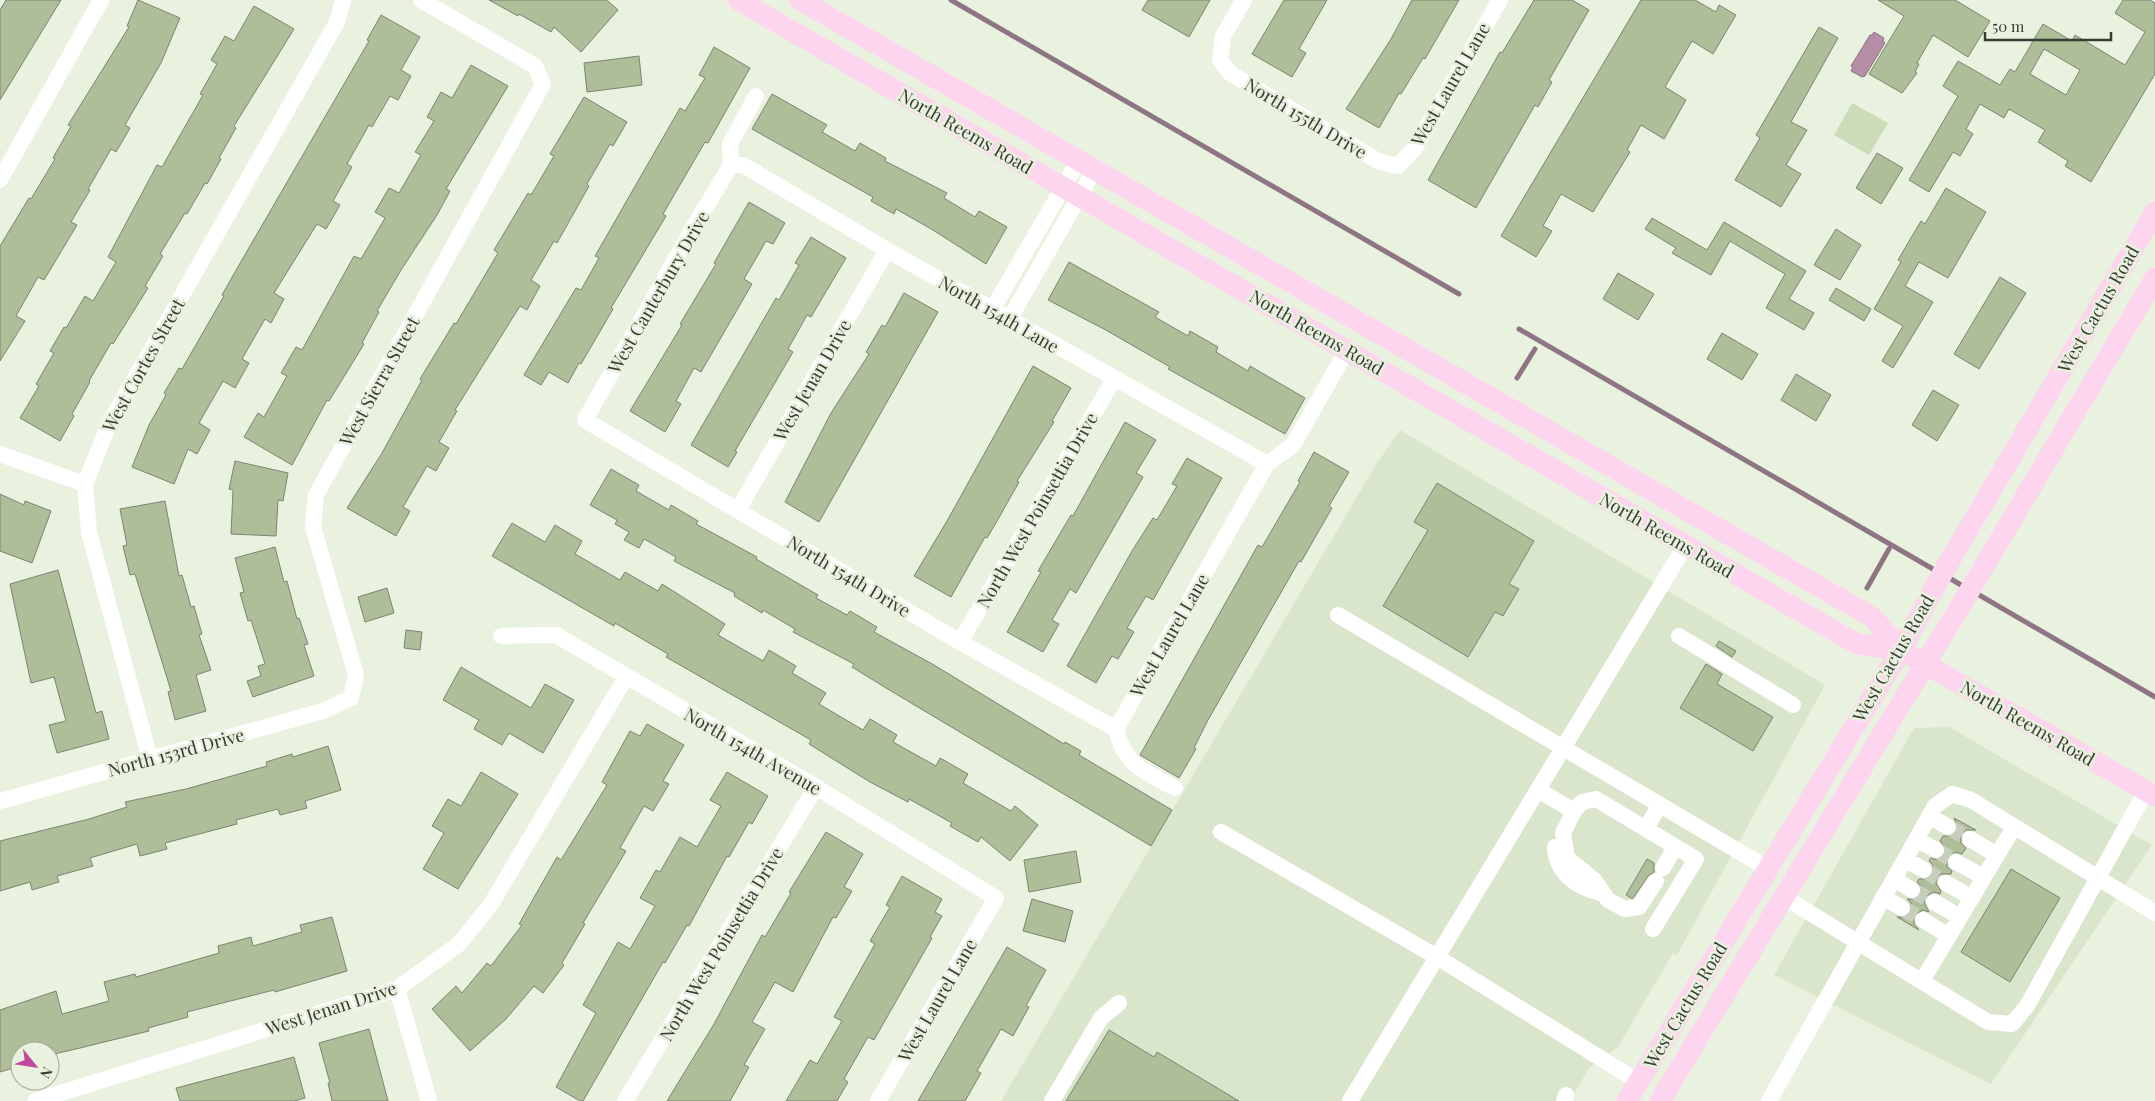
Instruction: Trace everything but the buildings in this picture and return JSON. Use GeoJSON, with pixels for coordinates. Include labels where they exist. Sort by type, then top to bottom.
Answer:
{"type":"FeatureCollection","features":[{"type":"Feature","properties":{"kind":"main road","name":"North Reems Road"},"geometry":{"type":"LineString","coordinates":[[738,0],[1856,644],[1901,650],[2150,794]]}},
{"type":"Feature","properties":{"kind":"main road","name":"North Reems Road"},"geometry":{"type":"LineString","coordinates":[[800,0],[1872,617],[1901,650]]}},
{"type":"Feature","properties":{"kind":"main road","name":"West Cactus Road"},"geometry":{"type":"LineString","coordinates":[[1656,1096],[1767,868],[1901,650],[1942,574],[2155,212]]}},
{"type":"Feature","properties":{"kind":"main road","name":"West Cactus Road"},"geometry":{"type":"LineString","coordinates":[[1627,1101],[1656,1096],[1784,897],[1926,663],[2155,278]]}},
{"type":"Feature","properties":{"kind":"main road"},"geometry":{"type":"LineString","coordinates":[[1452,410],[1467,384]]}},
{"type":"Feature","properties":{"kind":"street"},"geometry":{"type":"LineString","coordinates":[[0,180],[101,0]]}},
{"type":"Feature","properties":{"kind":"street","name":"West Cortes Street"},"geometry":{"type":"LineString","coordinates":[[150,759],[89,532],[84,484],[109,424],[337,22],[343,0]]}},
{"type":"Feature","properties":{"kind":"street","name":"West Sierra Street"},"geometry":{"type":"LineString","coordinates":[[351,698],[356,675],[313,527],[316,495],[542,84],[535,66],[421,0]]}},
{"type":"Feature","properties":{"kind":"street","name":"North 155th Drive"},"geometry":{"type":"LineString","coordinates":[[1244,0],[1223,36],[1220,60],[1230,73],[1378,161],[1398,166]]}},
{"type":"Feature","properties":{"kind":"street","name":"West Laurel Lane"},"geometry":{"type":"LineString","coordinates":[[1398,166],[1415,148],[1500,0]]}},
{"type":"Feature","properties":{"kind":"street"},"geometry":{"type":"LineString","coordinates":[[732,165],[730,144],[756,96]]}},
{"type":"Feature","properties":{"kind":"street","name":"North 154th Lane"},"geometry":{"type":"LineString","coordinates":[[732,165],[743,166],[886,250],[1266,464]]}},
{"type":"Feature","properties":{"kind":"street","name":"West Canterbury Drive"},"geometry":{"type":"LineString","coordinates":[[585,420],[693,228],[732,165]]}},
{"type":"Feature","properties":{"kind":"street"},"geometry":{"type":"LineString","coordinates":[[992,310],[1072,191],[1087,165]]}},
{"type":"Feature","properties":{"kind":"street"},"geometry":{"type":"LineString","coordinates":[[1009,320],[1072,191]]}},
{"type":"Feature","properties":{"kind":"street","name":"West Jenan Drive"},"geometry":{"type":"LineString","coordinates":[[738,510],[886,250]]}},
{"type":"Feature","properties":{"kind":"street"},"geometry":{"type":"LineString","coordinates":[[1266,464],[1293,445],[1347,350]]}},
{"type":"Feature","properties":{"kind":"street","name":"North West Poinsettia Drive"},"geometry":{"type":"LineString","coordinates":[[960,642],[1114,379]]}},
{"type":"Feature","properties":{"kind":"street","name":"North 154th Drive"},"geometry":{"type":"LineString","coordinates":[[585,420],[960,642],[1116,729]]}},
{"type":"Feature","properties":{"kind":"street"},"geometry":{"type":"LineString","coordinates":[[0,454],[84,484]]}},
{"type":"Feature","properties":{"kind":"street","name":"West Laurel Lane"},"geometry":{"type":"LineString","coordinates":[[1116,729],[1266,464]]}},
{"type":"Feature","properties":{"kind":"street"},"geometry":{"type":"LineString","coordinates":[[1350,1101],[1685,546]]}},
{"type":"Feature","properties":{"kind":"street"},"geometry":{"type":"LineString","coordinates":[[1338,615],[1767,868]]}},
{"type":"Feature","properties":{"kind":"street","name":"North 154th Avenue"},"geometry":{"type":"LineString","coordinates":[[501,636],[556,635],[816,787],[996,898]]}},
{"type":"Feature","properties":{"kind":"street"},"geometry":{"type":"LineString","coordinates":[[1679,636],[1792,705]]}},
{"type":"Feature","properties":{"kind":"street","name":"West Jenan Drive"},"geometry":{"type":"LineString","coordinates":[[34,1101],[397,989],[459,944],[491,904],[626,677]]}},
{"type":"Feature","properties":{"kind":"street","name":"North 153rd Drive"},"geometry":{"type":"LineString","coordinates":[[0,801],[323,712],[351,698]]}},
{"type":"Feature","properties":{"kind":"street"},"geometry":{"type":"LineString","coordinates":[[1116,729],[1120,747],[1134,766],[1175,788]]}},
{"type":"Feature","properties":{"kind":"street","name":"North West Poinsettia Drive"},"geometry":{"type":"LineString","coordinates":[[625,1101],[816,787]]}},
{"type":"Feature","properties":{"kind":"street"},"geometry":{"type":"LineString","coordinates":[[1538,790],[1574,811]]}},
{"type":"Feature","properties":{"kind":"street"},"geometry":{"type":"LineString","coordinates":[[1770,1101],[1935,806],[1952,794],[1971,800],[2155,913]]}},
{"type":"Feature","properties":{"kind":"street"},"geometry":{"type":"LineString","coordinates":[[1784,897],[1988,1022],[2012,1024],[2027,1006],[2098,878],[2150,794]]}},
{"type":"Feature","properties":{"kind":"street"},"geometry":{"type":"LineString","coordinates":[[1653,930],[1696,859],[1596,799],[1582,802],[1574,811],[1563,833],[1567,858],[1594,880],[1601,894],[1616,906],[1632,909],[1639,907],[1660,875],[1675,847]]}},
{"type":"Feature","properties":{"kind":"street"},"geometry":{"type":"LineString","coordinates":[[1646,828],[1659,806]]}},
{"type":"Feature","properties":{"kind":"street"},"geometry":{"type":"LineString","coordinates":[[1930,816],[1948,827]]}},
{"type":"Feature","properties":{"kind":"street"},"geometry":{"type":"LineString","coordinates":[[1922,981],[2014,827]]}},
{"type":"Feature","properties":{"kind":"street"},"geometry":{"type":"LineString","coordinates":[[1221,832],[1437,957],[1656,1096]]}},
{"type":"Feature","properties":{"kind":"street"},"geometry":{"type":"LineString","coordinates":[[1916,839],[1936,850]]}},
{"type":"Feature","properties":{"kind":"street"},"geometry":{"type":"LineString","coordinates":[[1970,839],[1997,855]]}},
{"type":"Feature","properties":{"kind":"street"},"geometry":{"type":"LineString","coordinates":[[1904,859],[1924,870]]}},
{"type":"Feature","properties":{"kind":"street"},"geometry":{"type":"LineString","coordinates":[[1956,862],[1984,878]]}},
{"type":"Feature","properties":{"kind":"street"},"geometry":{"type":"LineString","coordinates":[[1894,879],[1912,890]]}},
{"type":"Feature","properties":{"kind":"street"},"geometry":{"type":"LineString","coordinates":[[1946,883],[1972,898]]}},
{"type":"Feature","properties":{"kind":"street"},"geometry":{"type":"LineString","coordinates":[[1883,897],[1902,908]]}},
{"type":"Feature","properties":{"kind":"street","name":"West Laurel Lane"},"geometry":{"type":"LineString","coordinates":[[878,1101],[996,898]]}},
{"type":"Feature","properties":{"kind":"street"},"geometry":{"type":"LineString","coordinates":[[1934,902],[1960,917]]}},
{"type":"Feature","properties":{"kind":"street"},"geometry":{"type":"LineString","coordinates":[[1923,920],[1949,936]]}},
{"type":"Feature","properties":{"kind":"street"},"geometry":{"type":"LineString","coordinates":[[397,989],[429,1101]]}},
{"type":"Feature","properties":{"kind":"street"},"geometry":{"type":"LineString","coordinates":[[1052,1101],[1101,1018],[1119,1003]]}},
{"type":"Feature","properties":{"kind":"shaded area"},"geometry":{"type":"Polygon","coordinates":[[[1874,32],[1884,38],[1883,41],[1885,43],[1865,76],[1862,77],[1851,71],[1853,67],[1851,66],[1870,35],[1874,32]]]}},
{"type":"Feature","properties":{"kind":"shaded area"},"geometry":{"type":"Polygon","coordinates":[[[1852,103],[1888,123],[1869,155],[1834,135],[1852,103]]]}},
{"type":"Feature","properties":{"kind":"shaded area"},"geometry":{"type":"Polygon","coordinates":[[[1400,430],[1825,685],[1677,955],[1673,953],[1618,1047],[1589,1068],[1570,1101],[1001,1101],[1375,466],[1400,430]]]}},
{"type":"Feature","properties":{"kind":"shaded area"},"geometry":{"type":"Polygon","coordinates":[[[1949,727],[2152,845],[1991,1084],[1774,975],[1914,728],[1949,727]]]}},
{"type":"Feature","properties":{"kind":"waterway"},"geometry":{"type":"LineString","coordinates":[[951,0],[1459,294]]}},
{"type":"Feature","properties":{"kind":"waterway"},"geometry":{"type":"LineString","coordinates":[[1519,329],[1938,572]]}},
{"type":"Feature","properties":{"kind":"waterway"},"geometry":{"type":"LineString","coordinates":[[1517,378],[1535,349]]}},
{"type":"Feature","properties":{"kind":"waterway"},"geometry":{"type":"LineString","coordinates":[[1867,588],[1889,549]]}},
{"type":"Feature","properties":{"kind":"waterway"},"geometry":{"type":"LineString","coordinates":[[1946,576],[1966,588]]}},
{"type":"Feature","properties":{"kind":"waterway"},"geometry":{"type":"LineString","coordinates":[[1974,592],[2155,697]]}},
{"type":"Feature","properties":{"kind":"tunnel"},"geometry":{"type":"LineString","coordinates":[[1948,827],[1970,839]]}},
{"type":"Feature","properties":{"kind":"tunnel"},"geometry":{"type":"LineString","coordinates":[[1936,850],[1956,862]]}},
{"type":"Feature","properties":{"kind":"tunnel"},"geometry":{"type":"LineString","coordinates":[[1924,870],[1946,883]]}},
{"type":"Feature","properties":{"kind":"tunnel"},"geometry":{"type":"LineString","coordinates":[[1912,890],[1934,902]]}},
{"type":"Feature","properties":{"kind":"tunnel"},"geometry":{"type":"LineString","coordinates":[[1902,908],[1923,920]]}}]}
